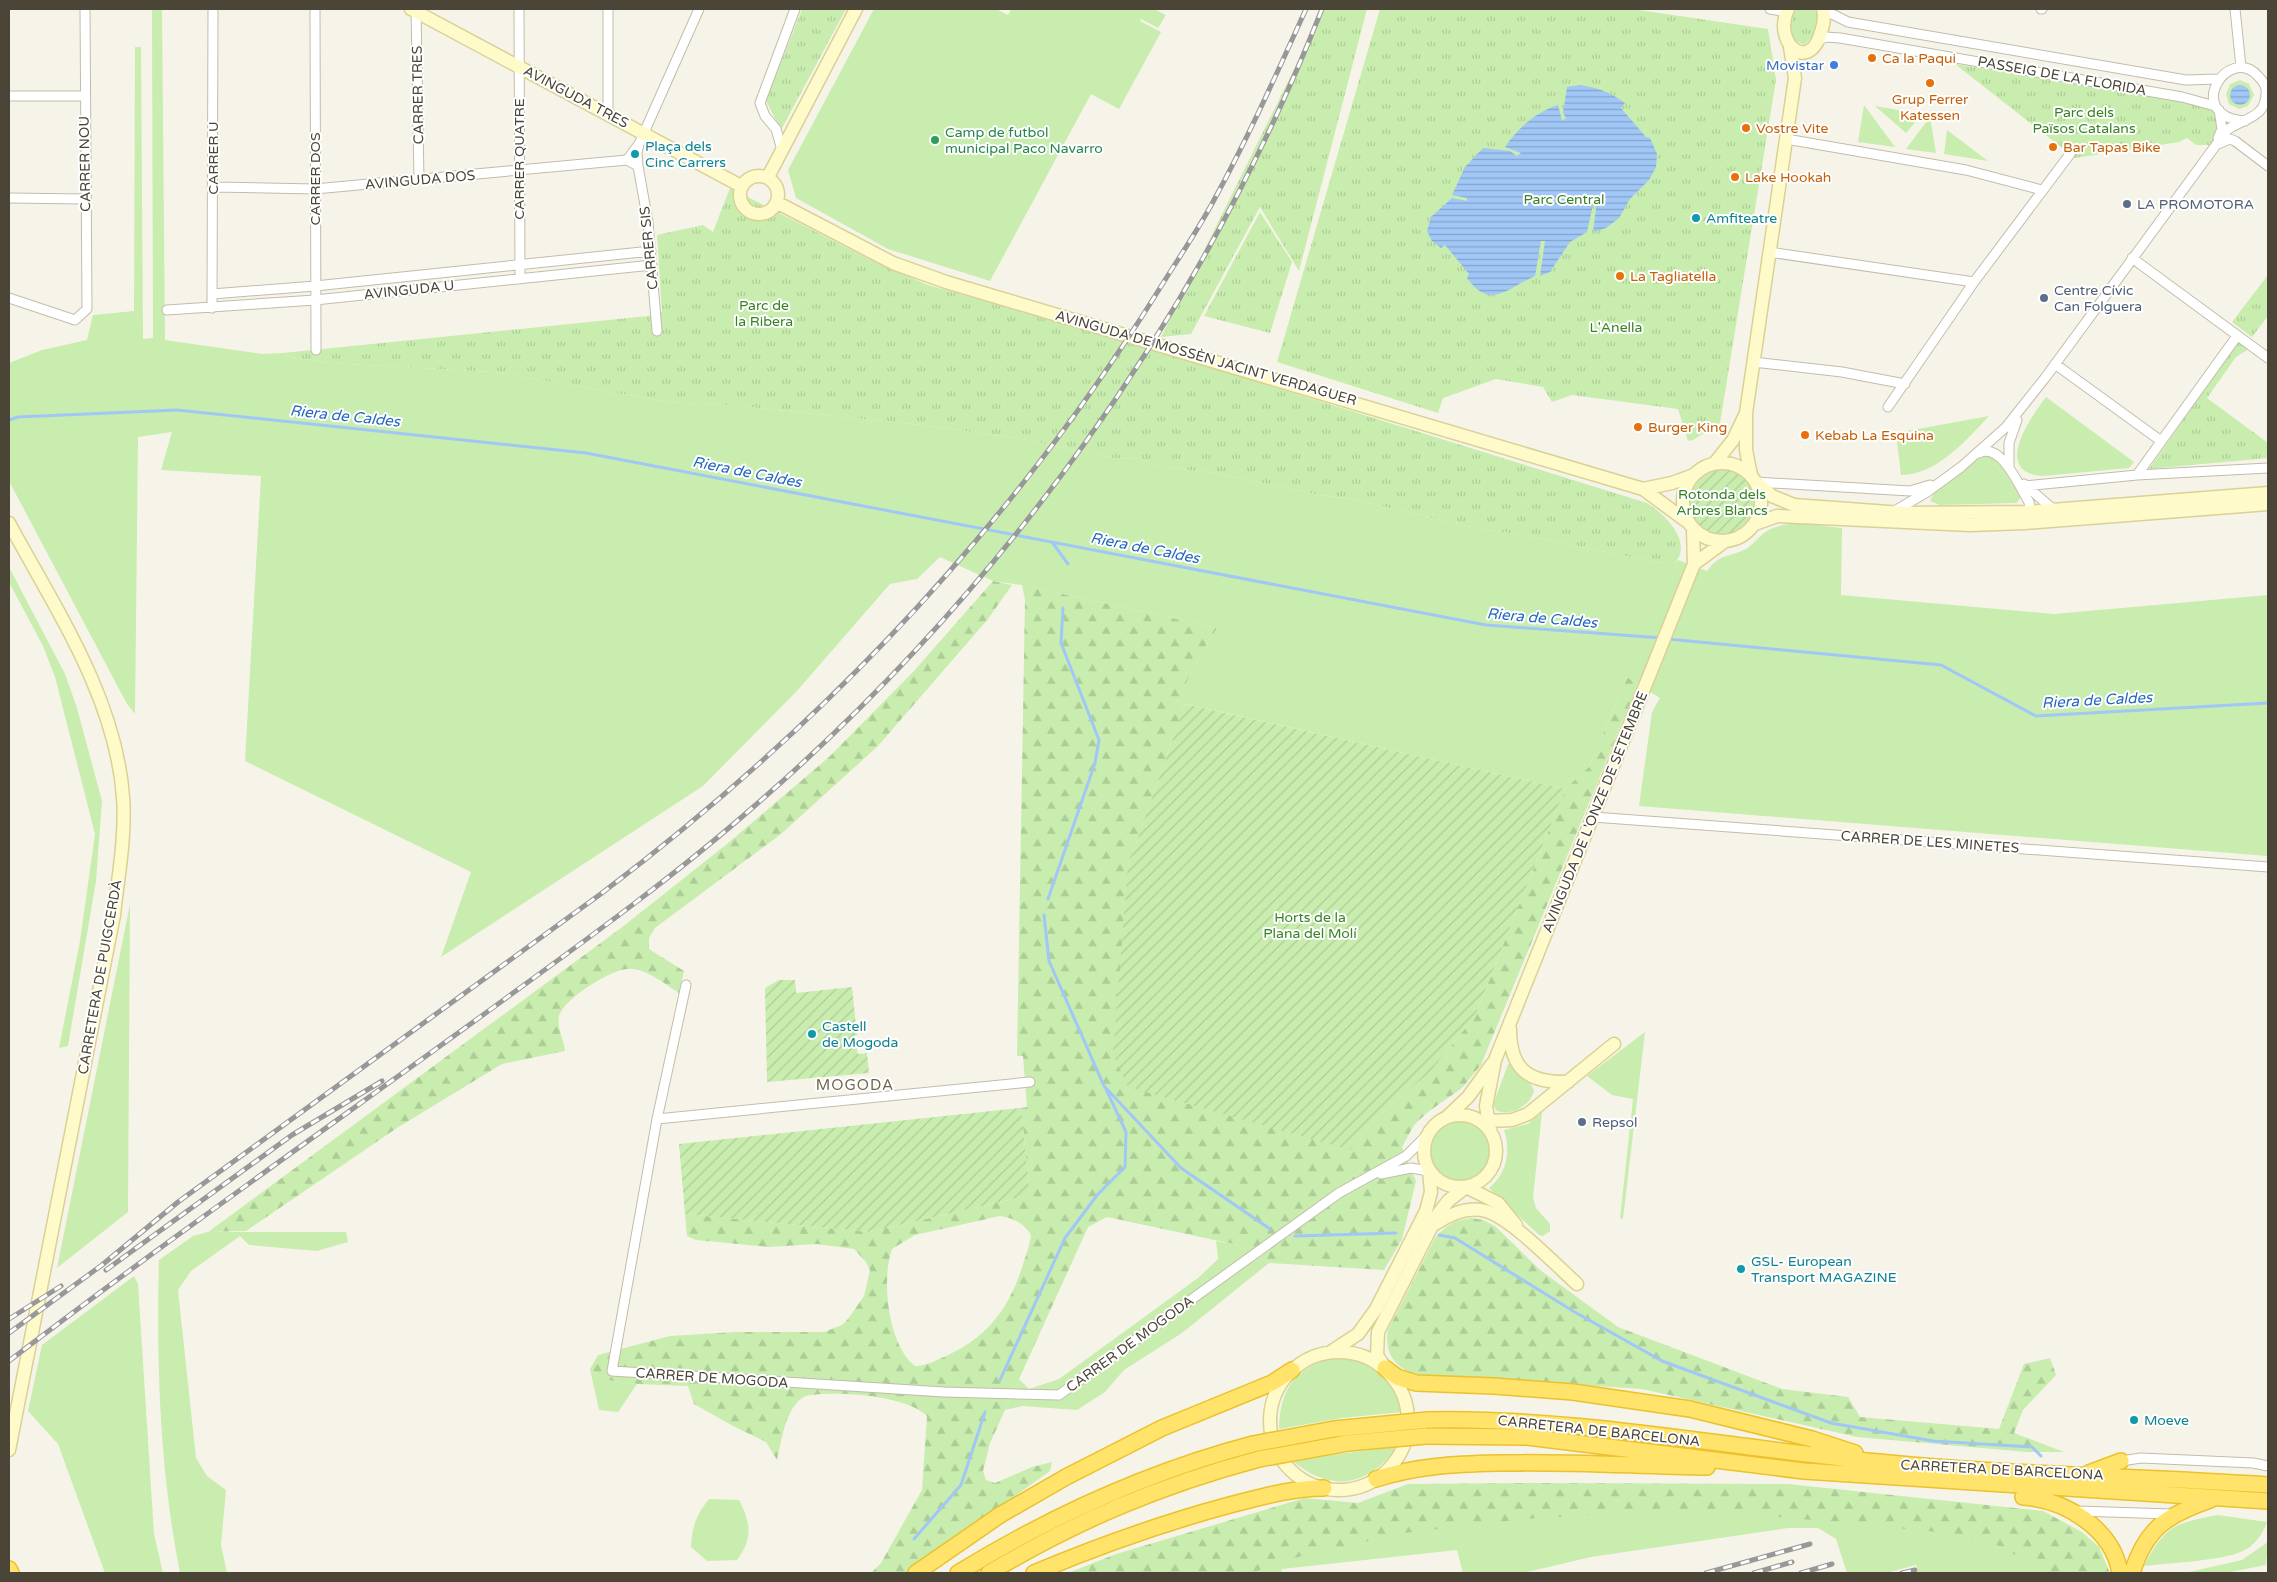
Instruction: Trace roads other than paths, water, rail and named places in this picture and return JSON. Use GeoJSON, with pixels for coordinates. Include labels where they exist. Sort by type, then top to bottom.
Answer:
{"type":"FeatureCollection","features":[{"type":"Feature","properties":{"kind":"highway"},"geometry":{"type":"LineString","coordinates":[[1385,1368],[1397,1377],[1416,1383],[1573,1392],[1690,1409],[1812,1439],[1880,1462]]}},
{"type":"Feature","properties":{"kind":"highway"},"geometry":{"type":"LineString","coordinates":[[916,1573],[1000,1515],[1066,1477],[1162,1428],[1272,1383],[1292,1370]]}},
{"type":"Feature","properties":{"kind":"highway","name":"CARRETERA DE BARCELONA"},"geometry":{"type":"LineString","coordinates":[[958,1573],[1042,1524],[1111,1491],[1184,1464],[1253,1444],[1334,1429],[1428,1420],[1509,1420],[1548,1423],[1880,1462],[2268,1486]]}},
{"type":"Feature","properties":{"kind":"highway","name":"CARRETERA DE BARCELONA"},"geometry":{"type":"LineString","coordinates":[[988,1573],[1110,1509],[1182,1481],[1259,1459],[1358,1442],[1426,1436],[1494,1435],[1536,1438],[1748,1464],[1929,1481],[2268,1502]]}},
{"type":"Feature","properties":{"kind":"highway"},"geometry":{"type":"LineString","coordinates":[[2083,1475],[2121,1460]]}},
{"type":"Feature","properties":{"kind":"highway"},"geometry":{"type":"LineString","coordinates":[[1376,1479],[1410,1469],[1472,1464],[1554,1462],[1722,1467],[1748,1464]]}},
{"type":"Feature","properties":{"kind":"highway"},"geometry":{"type":"LineString","coordinates":[[1929,1481],[1958,1492],[2042,1498],[2069,1510],[2093,1526],[2102,1535],[2116,1556],[2120,1573]]}},
{"type":"Feature","properties":{"kind":"highway"},"geometry":{"type":"LineString","coordinates":[[1034,1573],[1101,1546],[1198,1514],[1293,1490],[1324,1488]]}},
{"type":"Feature","properties":{"kind":"highway"},"geometry":{"type":"LineString","coordinates":[[2132,1573],[2147,1536],[2156,1527],[2176,1513],[2215,1498]]}},
{"type":"Feature","properties":{"kind":"main road"},"geometry":{"type":"LineString","coordinates":[[768,177],[856,9]]}},
{"type":"Feature","properties":{"kind":"main road","name":"AVINGUDA TRES"},"geometry":{"type":"LineString","coordinates":[[414,10],[608,114],[642,138],[742,186]]}},
{"type":"Feature","properties":{"kind":"main road"},"geometry":{"type":"LineString","coordinates":[[1755,524],[1762,503],[1746,450],[1746,413],[1795,78],[1790,47],[1784,26],[1788,10]]}},
{"type":"Feature","properties":{"kind":"main road"},"geometry":{"type":"LineString","coordinates":[[1795,78],[1808,52],[1819,40],[1824,10]]}},
{"type":"Feature","properties":{"kind":"main road"},"geometry":{"type":"LineString","coordinates":[[1790,47],[1796,51],[1808,52]]}},
{"type":"Feature","properties":{"kind":"main road"},"geometry":{"type":"LineString","coordinates":[[753,176],[768,177],[778,188],[778,203],[769,212],[756,215],[745,209],[740,198],[742,186],[753,176]]}},
{"type":"Feature","properties":{"kind":"main road","name":"AVINGUDA DE MOSSÈN JACINT VERDAGUER"},"geometry":{"type":"LineString","coordinates":[[778,203],[894,264],[946,282],[1292,383],[1643,489],[1691,526]]}},
{"type":"Feature","properties":{"kind":"main road"},"geometry":{"type":"LineString","coordinates":[[1724,542],[1704,537],[1691,526],[1683,503],[1684,492],[1694,474],[1714,464],[1733,440],[1746,413]]}},
{"type":"Feature","properties":{"kind":"main road"},"geometry":{"type":"LineString","coordinates":[[1714,464],[1730,464],[1753,478],[1772,496],[1794,505],[1897,512],[2054,510],[2268,493]]}},
{"type":"Feature","properties":{"kind":"main road","name":"AVINGUDA DE MOSSÈN JACINT VERDAGUER"},"geometry":{"type":"LineString","coordinates":[[1643,489],[1672,483],[1694,474]]}},
{"type":"Feature","properties":{"kind":"main road"},"geometry":{"type":"LineString","coordinates":[[1694,564],[1724,542],[1738,538],[1755,524],[1777,516],[1970,525],[2032,523],[2268,504]]}},
{"type":"Feature","properties":{"kind":"main road","name":"CARRETERA DE PUIGCERDÀ"},"geometry":{"type":"LineString","coordinates":[[9,523],[69,633],[100,700],[116,745],[124,799],[121,856],[114,915],[9,1450]]}},
{"type":"Feature","properties":{"kind":"main road","name":"AVINGUDA DE L'ONZE DE SETEMBRE"},"geometry":{"type":"LineString","coordinates":[[1489,1125],[1486,1100],[1495,1060],[1694,564],[1691,526]]}},
{"type":"Feature","properties":{"kind":"main road"},"geometry":{"type":"LineString","coordinates":[[1510,1024],[1513,1052],[1523,1071],[1538,1080],[1568,1082]]}},
{"type":"Feature","properties":{"kind":"main road"},"geometry":{"type":"LineString","coordinates":[[1489,1125],[1496,1148],[1493,1166],[1486,1177],[1466,1187],[1448,1201],[1431,1227],[1378,1332],[1377,1355],[1402,1390],[1406,1401],[1409,1426],[1403,1450],[1388,1470],[1376,1479],[1352,1489],[1324,1488],[1307,1482],[1293,1472],[1280,1457],[1273,1444],[1270,1421],[1272,1402],[1280,1383],[1292,1370],[1311,1357],[1332,1351],[1358,1334],[1376,1309],[1426,1211],[1431,1192],[1429,1171],[1424,1152],[1427,1135],[1434,1125],[1448,1116],[1469,1116],[1489,1125],[1520,1118],[1614,1044]]}},
{"type":"Feature","properties":{"kind":"main road","name":"AVINGUDA DE L'ONZE DE SETEMBRE"},"geometry":{"type":"LineString","coordinates":[[1448,1116],[1468,1097],[1495,1060]]}},
{"type":"Feature","properties":{"kind":"main road"},"geometry":{"type":"LineString","coordinates":[[1429,1171],[1444,1184],[1466,1187],[1498,1203],[1524,1235],[1577,1284]]}},
{"type":"Feature","properties":{"kind":"main road"},"geometry":{"type":"LineString","coordinates":[[1431,1227],[1448,1215],[1462,1210],[1475,1210],[1486,1211],[1496,1216],[1524,1235]]}},
{"type":"Feature","properties":{"kind":"main road"},"geometry":{"type":"LineString","coordinates":[[1332,1351],[1356,1353],[1385,1368]]}},
{"type":"Feature","properties":{"kind":"street","name":"CARRER NOU"},"geometry":{"type":"LineString","coordinates":[[9,298],[75,320],[81,317],[87,309],[85,9]]}},
{"type":"Feature","properties":{"kind":"street","name":"CARRER U"},"geometry":{"type":"LineString","coordinates":[[212,308],[213,9]]}},
{"type":"Feature","properties":{"kind":"street","name":"CARRER DOS"},"geometry":{"type":"LineString","coordinates":[[315,9],[316,350]]}},
{"type":"Feature","properties":{"kind":"street","name":"CARRER QUATRE"},"geometry":{"type":"LineString","coordinates":[[519,9],[520,279]]}},
{"type":"Feature","properties":{"kind":"street"},"geometry":{"type":"LineString","coordinates":[[608,9],[608,114]]}},
{"type":"Feature","properties":{"kind":"street"},"geometry":{"type":"LineString","coordinates":[[638,166],[627,160],[642,138],[699,9]]}},
{"type":"Feature","properties":{"kind":"street"},"geometry":{"type":"LineString","coordinates":[[782,150],[776,129],[760,103],[796,9]]}},
{"type":"Feature","properties":{"kind":"street"},"geometry":{"type":"LineString","coordinates":[[1770,9],[1788,10]]}},
{"type":"Feature","properties":{"kind":"street"},"geometry":{"type":"LineString","coordinates":[[2235,9],[2241,67]]}},
{"type":"Feature","properties":{"kind":"street","name":"CARRER TRES"},"geometry":{"type":"LineString","coordinates":[[414,10],[419,180]]}},
{"type":"Feature","properties":{"kind":"street","name":"PASSEIG DE LA FLORIDA"},"geometry":{"type":"LineString","coordinates":[[1824,10],[1848,22],[2186,80],[2218,80]]}},
{"type":"Feature","properties":{"kind":"street","name":"PASSEIG DE LA FLORIDA"},"geometry":{"type":"LineString","coordinates":[[1819,40],[1826,37],[1840,38],[2182,97],[2217,108]]}},
{"type":"Feature","properties":{"kind":"street"},"geometry":{"type":"LineString","coordinates":[[1897,512],[1976,454],[2006,427],[2024,406],[2132,258],[2216,145],[2227,130],[2245,121],[2264,115],[2268,90],[2256,74],[2241,67],[2231,69],[2218,80],[2213,94],[2222,129],[2216,145]]}},
{"type":"Feature","properties":{"kind":"street"},"geometry":{"type":"LineString","coordinates":[[9,96],[85,96]]}},
{"type":"Feature","properties":{"kind":"street"},"geometry":{"type":"LineString","coordinates":[[2217,108],[2235,120],[2245,121]]}},
{"type":"Feature","properties":{"kind":"street","name":"CARRER SIS"},"geometry":{"type":"LineString","coordinates":[[642,138],[637,153],[638,166],[648,222],[657,331]]}},
{"type":"Feature","properties":{"kind":"street"},"geometry":{"type":"LineString","coordinates":[[1786,139],[1966,170],[2042,190]]}},
{"type":"Feature","properties":{"kind":"street"},"geometry":{"type":"LineString","coordinates":[[2216,145],[2224,140],[2235,141],[2268,166]]}},
{"type":"Feature","properties":{"kind":"street"},"geometry":{"type":"LineString","coordinates":[[1888,407],[1974,282],[2070,154]]}},
{"type":"Feature","properties":{"kind":"street","name":"AVINGUDA DOS"},"geometry":{"type":"LineString","coordinates":[[212,186],[315,189],[519,172],[627,160]]}},
{"type":"Feature","properties":{"kind":"street"},"geometry":{"type":"LineString","coordinates":[[9,198],[86,199]]}},
{"type":"Feature","properties":{"kind":"street","name":"AVINGUDA U"},"geometry":{"type":"LineString","coordinates":[[212,294],[315,286],[651,251]]}},
{"type":"Feature","properties":{"kind":"street"},"geometry":{"type":"LineString","coordinates":[[1769,252],[1974,282]]}},
{"type":"Feature","properties":{"kind":"street"},"geometry":{"type":"LineString","coordinates":[[2132,258],[2268,358]]}},
{"type":"Feature","properties":{"kind":"street","name":"AVINGUDA U"},"geometry":{"type":"LineString","coordinates":[[167,310],[315,300],[652,265]]}},
{"type":"Feature","properties":{"kind":"street"},"geometry":{"type":"LineString","coordinates":[[2137,475],[2237,336]]}},
{"type":"Feature","properties":{"kind":"street"},"geometry":{"type":"LineString","coordinates":[[1753,362],[1842,372],[1905,384]]}},
{"type":"Feature","properties":{"kind":"street"},"geometry":{"type":"LineString","coordinates":[[2055,364],[2162,441]]}},
{"type":"Feature","properties":{"kind":"street"},"geometry":{"type":"LineString","coordinates":[[1970,525],[1983,520],[2022,516],[2028,510],[2029,502],[2011,472],[2008,444],[2011,431],[2024,406]]}},
{"type":"Feature","properties":{"kind":"street"},"geometry":{"type":"LineString","coordinates":[[1976,454],[1983,450],[1994,452],[2025,486],[2054,510]]}},
{"type":"Feature","properties":{"kind":"street"},"geometry":{"type":"LineString","coordinates":[[2025,486],[2137,475],[2268,468]]}},
{"type":"Feature","properties":{"kind":"street"},"geometry":{"type":"LineString","coordinates":[[1753,478],[1910,491],[1942,480]]}},
{"type":"Feature","properties":{"kind":"street"},"geometry":{"type":"LineString","coordinates":[[1897,512],[1915,518],[1935,519],[1942,524]]}},
{"type":"Feature","properties":{"kind":"street","name":"CARRER DE LES MINETES"},"geometry":{"type":"LineString","coordinates":[[1593,818],[2268,867]]}},
{"type":"Feature","properties":{"kind":"street"},"geometry":{"type":"LineString","coordinates":[[686,985],[657,1119],[1030,1082]]}},
{"type":"Feature","properties":{"kind":"street","name":"CARRER DE MOGODA"},"geometry":{"type":"LineString","coordinates":[[657,1119],[612,1372],[944,1392],[1059,1395],[1339,1193],[1374,1176],[1406,1156],[1427,1135]]}},
{"type":"Feature","properties":{"kind":"street","name":"CARRER DE MOGODA"},"geometry":{"type":"LineString","coordinates":[[1374,1176],[1411,1168],[1429,1171]]}},
{"type":"Feature","properties":{"kind":"street"},"geometry":{"type":"LineString","coordinates":[[2121,1460],[2141,1458],[2253,1463],[2268,1466]]}},
{"type":"Feature","properties":{"kind":"street"},"geometry":{"type":"LineString","coordinates":[[2069,1510],[2165,1515],[2176,1513]]}},
{"type":"Feature","properties":{"kind":"water"},"geometry":{"type":"Polygon","coordinates":[[[1580,85],[1604,91],[1625,103],[1621,108],[1646,137],[1650,138],[1657,154],[1656,167],[1649,180],[1630,199],[1619,218],[1606,228],[1593,232],[1597,201],[1594,200],[1587,232],[1570,242],[1550,272],[1540,276],[1545,241],[1541,241],[1535,276],[1500,294],[1484,293],[1476,288],[1467,278],[1469,274],[1445,245],[1441,248],[1432,241],[1427,231],[1431,217],[1452,198],[1467,201],[1467,198],[1452,195],[1465,167],[1483,148],[1510,151],[1517,156],[1521,153],[1505,147],[1516,133],[1542,112],[1558,105],[1562,121],[1566,118],[1563,113],[1567,87],[1580,85]]]}},
{"type":"Feature","properties":{"kind":"water"},"geometry":{"type":"Polygon","coordinates":[[[2240,85],[2247,88],[2250,95],[2247,102],[2240,105],[2233,102],[2230,95],[2233,88],[2240,85]]]}},
{"type":"Feature","properties":{"kind":"waterway","name":"Riera de Caldes"},"geometry":{"type":"LineString","coordinates":[[9,420],[18,417],[177,410],[586,453],[1486,625],[1662,638]]}},
{"type":"Feature","properties":{"kind":"waterway"},"geometry":{"type":"LineString","coordinates":[[1052,542],[1068,564]]}},
{"type":"Feature","properties":{"kind":"waterway"},"geometry":{"type":"LineString","coordinates":[[1048,899],[1095,763],[1099,740],[1061,643],[1063,608]]}},
{"type":"Feature","properties":{"kind":"waterway","name":"Riera de Caldes"},"geometry":{"type":"LineString","coordinates":[[1668,639],[1941,665],[2036,716],[2268,703]]}},
{"type":"Feature","properties":{"kind":"waterway"},"geometry":{"type":"LineString","coordinates":[[1044,915],[1049,961],[1104,1086],[1181,1168],[1270,1229]]}},
{"type":"Feature","properties":{"kind":"waterway"},"geometry":{"type":"LineString","coordinates":[[1000,1380],[1065,1238],[1098,1194],[1125,1167],[1126,1132],[1106,1089]]}},
{"type":"Feature","properties":{"kind":"waterway"},"geometry":{"type":"LineString","coordinates":[[1295,1236],[1396,1233]]}},
{"type":"Feature","properties":{"kind":"waterway"},"geometry":{"type":"LineString","coordinates":[[1439,1235],[1455,1238],[1573,1311],[1662,1361],[1831,1423],[1933,1441],[2032,1447],[2041,1456]]}},
{"type":"Feature","properties":{"kind":"waterway"},"geometry":{"type":"LineString","coordinates":[[914,1539],[961,1485],[985,1412]]}},
{"type":"Feature","properties":{"kind":"railway"},"geometry":{"type":"LineString","coordinates":[[9,1333],[102,1265],[178,1202],[602,893],[684,828],[762,761],[838,690],[909,616],[977,539],[1042,459],[1103,375],[1195,233],[1227,177],[1306,9]]}},
{"type":"Feature","properties":{"kind":"railway"},"geometry":{"type":"LineString","coordinates":[[9,1361],[183,1231],[476,1020],[650,891],[751,809],[842,725],[929,636],[1010,542],[1085,443],[1154,340],[1217,233],[1273,123],[1322,9]]}},
{"type":"Feature","properties":{"kind":"railway"},"geometry":{"type":"LineString","coordinates":[[106,1270],[292,1135],[382,1081]]}},
{"type":"Feature","properties":{"kind":"railway"},"geometry":{"type":"LineString","coordinates":[[9,1319],[61,1286]]}},
{"type":"Feature","properties":{"kind":"railway"},"geometry":{"type":"LineString","coordinates":[[1706,1573],[1810,1544]]}},
{"type":"Feature","properties":{"kind":"railway"},"geometry":{"type":"LineString","coordinates":[[1754,1573],[1792,1562]]}},
{"type":"Feature","properties":{"kind":"railway"},"geometry":{"type":"LineString","coordinates":[[1801,1573],[1832,1564]]}},
{"type":"Feature","properties":{"kind":"railway"},"geometry":{"type":"LineString","coordinates":[[1902,1573],[1915,1570]]}},
{"type":"Feature","properties":{"kind":"place","name":"Ca la Paqui"},"geometry":{"type":"Point","coordinates":[1872,58]}},
{"type":"Feature","properties":{"kind":"place","name":"Movistar"},"geometry":{"type":"Point","coordinates":[1834,65]}},
{"type":"Feature","properties":{"kind":"place","name":"Grup Ferrer Katessen"},"geometry":{"type":"Point","coordinates":[1930,83]}},
{"type":"Feature","properties":{"kind":"place","name":"Vostre Vite"},"geometry":{"type":"Point","coordinates":[1746,128]}},
{"type":"Feature","properties":{"kind":"place","name":"Camp de futbol municipal Paco Navarro"},"geometry":{"type":"Point","coordinates":[935,140]}},
{"type":"Feature","properties":{"kind":"place","name":"Bar Tapas Bike"},"geometry":{"type":"Point","coordinates":[2053,147]}},
{"type":"Feature","properties":{"kind":"place","name":"Plaça dels Cinc Carrers"},"geometry":{"type":"Point","coordinates":[635,154]}},
{"type":"Feature","properties":{"kind":"place","name":"Lake Hookah"},"geometry":{"type":"Point","coordinates":[1735,177]}},
{"type":"Feature","properties":{"kind":"place","name":"LA PROMOTORA"},"geometry":{"type":"Point","coordinates":[2127,204]}},
{"type":"Feature","properties":{"kind":"place","name":"Amfiteatre"},"geometry":{"type":"Point","coordinates":[1696,218]}},
{"type":"Feature","properties":{"kind":"place","name":"La Tagliatella"},"geometry":{"type":"Point","coordinates":[1620,276]}},
{"type":"Feature","properties":{"kind":"place","name":"Centre Cívic Can Folguera"},"geometry":{"type":"Point","coordinates":[2044,298]}},
{"type":"Feature","properties":{"kind":"place","name":"Burger King"},"geometry":{"type":"Point","coordinates":[1638,427]}},
{"type":"Feature","properties":{"kind":"place","name":"Kebab La Esquina"},"geometry":{"type":"Point","coordinates":[1805,435]}},
{"type":"Feature","properties":{"kind":"place","name":"Castell de Mogoda"},"geometry":{"type":"Point","coordinates":[812,1034]}},
{"type":"Feature","properties":{"kind":"place","name":"Repsol"},"geometry":{"type":"Point","coordinates":[1582,1122]}},
{"type":"Feature","properties":{"kind":"place","name":"GSL- European Transport MAGAZINE"},"geometry":{"type":"Point","coordinates":[1741,1269]}},
{"type":"Feature","properties":{"kind":"place","name":"Moeve"},"geometry":{"type":"Point","coordinates":[2134,1420]}},
{"type":"Feature","properties":{"kind":"district","name":"MOGODA"},"geometry":{"type":"Point","coordinates":[855,1085]}},
{"type":"Feature","properties":{"kind":"park label","name":"Parc dels Països Catalans"},"geometry":{"type":"Point","coordinates":[2084,120]}},
{"type":"Feature","properties":{"kind":"park label","name":"Parc Central"},"geometry":{"type":"Point","coordinates":[1564,199]}},
{"type":"Feature","properties":{"kind":"park label","name":"Parc de la Ribera"},"geometry":{"type":"Point","coordinates":[764,314]}},
{"type":"Feature","properties":{"kind":"park label","name":"L'Anella"},"geometry":{"type":"Point","coordinates":[1616,327]}},
{"type":"Feature","properties":{"kind":"park label","name":"Rotonda dels Arbres Blancs"},"geometry":{"type":"Point","coordinates":[1722,502]}},
{"type":"Feature","properties":{"kind":"park label","name":"Horts de la Plana del Molí"},"geometry":{"type":"Point","coordinates":[1310,926]}}]}
